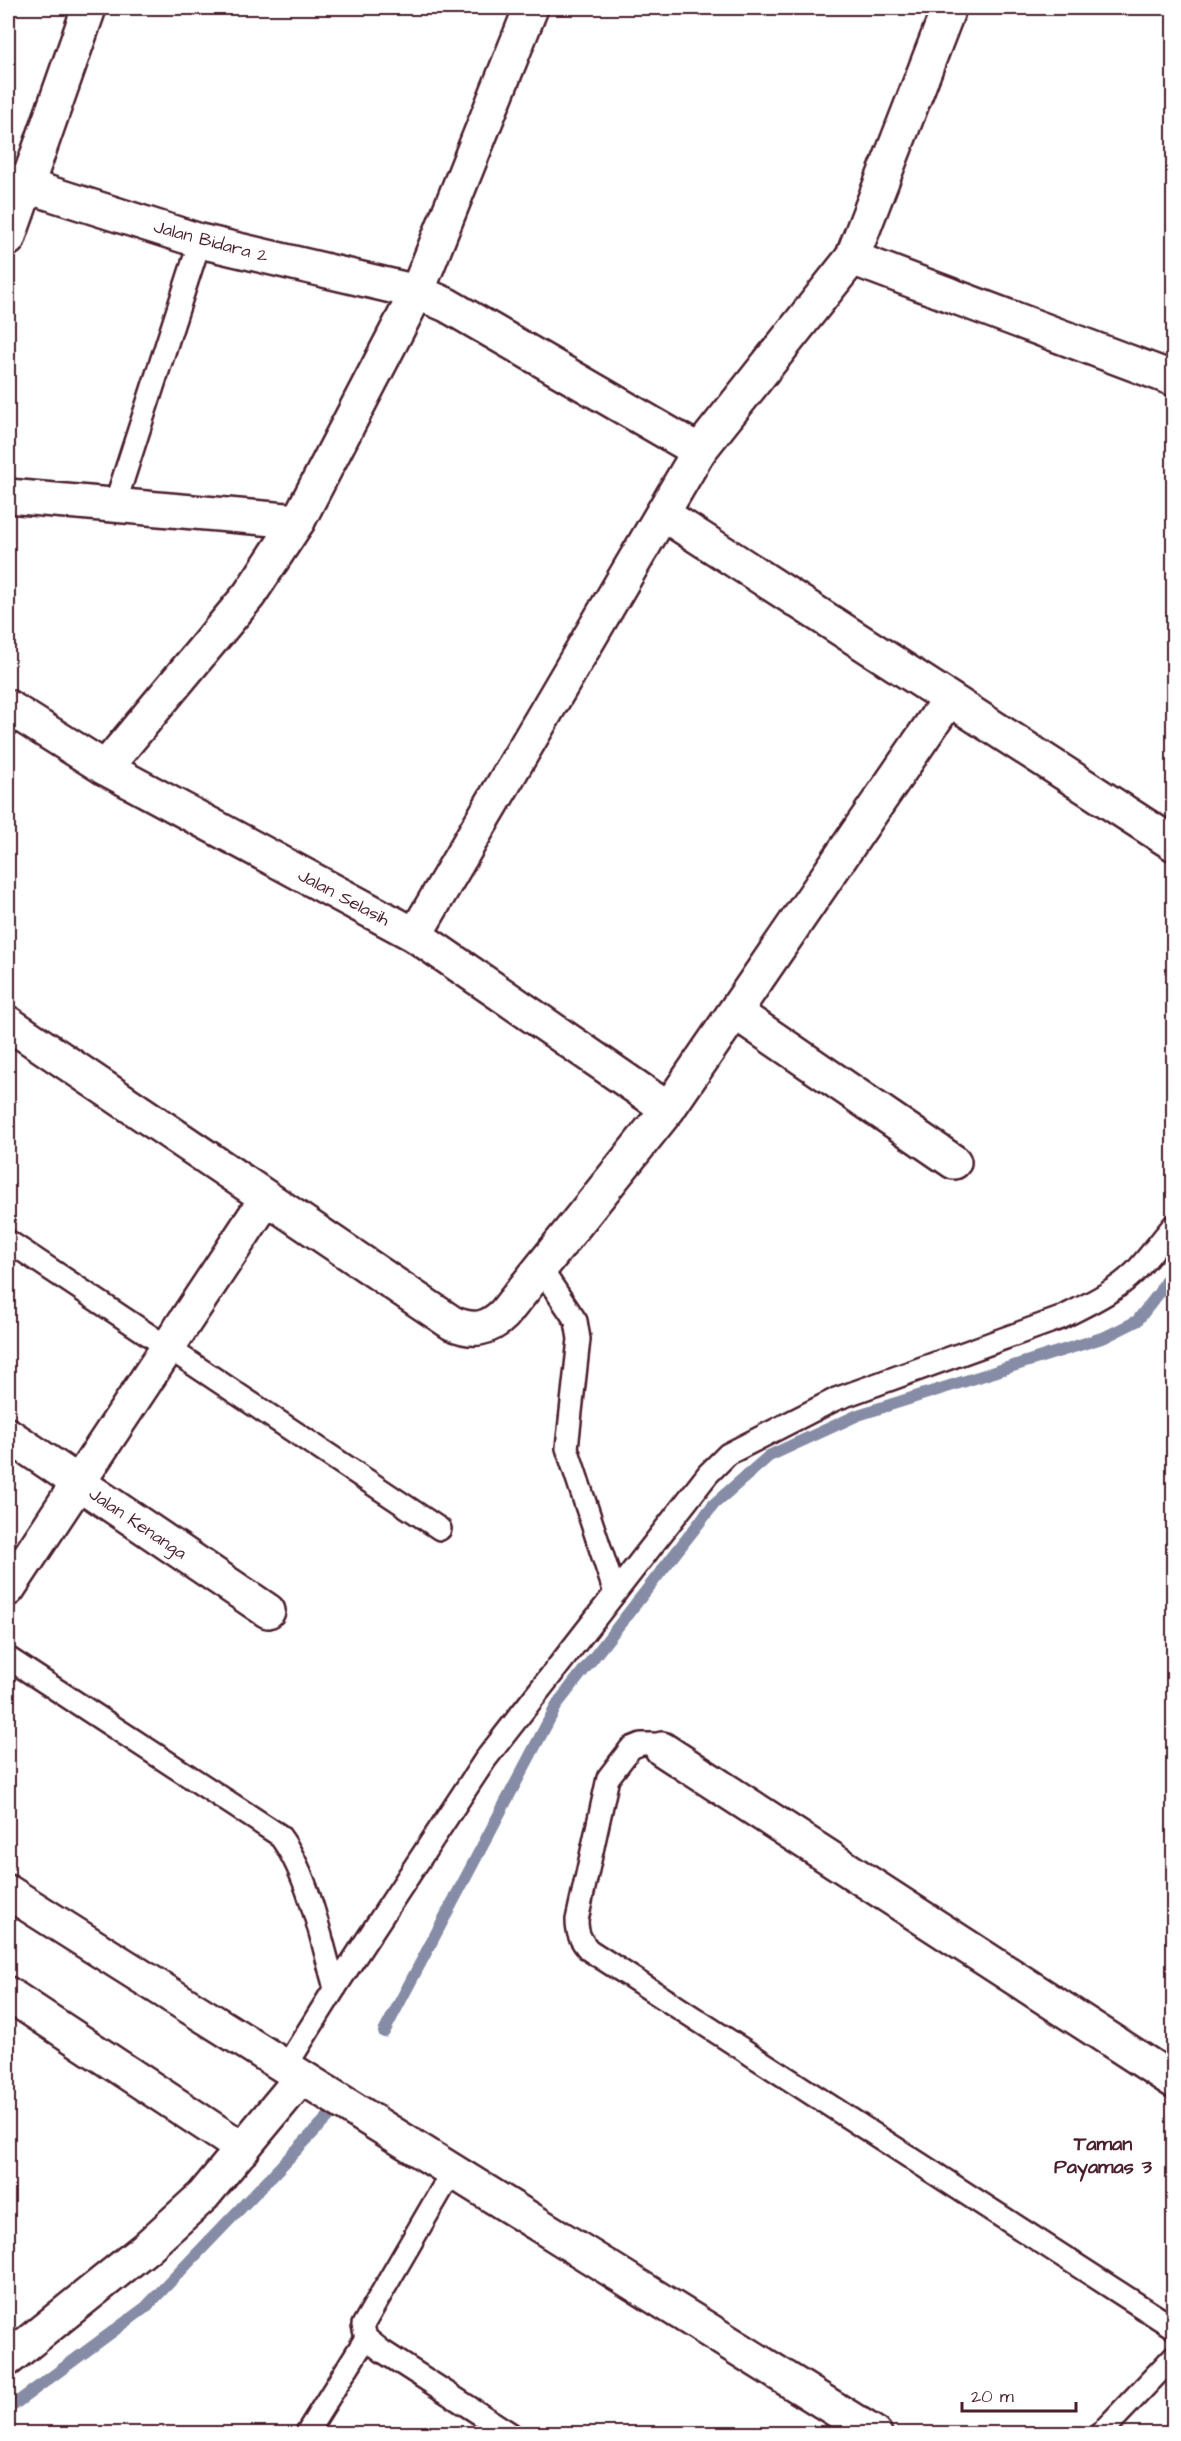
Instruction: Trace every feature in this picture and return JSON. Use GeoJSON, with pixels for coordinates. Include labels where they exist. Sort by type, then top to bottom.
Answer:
{"type":"FeatureCollection","features":[{"type":"Feature","properties":{"kind":"street"},"geometry":{"type":"LineString","coordinates":[[8,239],[16,182],[89,8]]}},
{"type":"Feature","properties":{"kind":"street"},"geometry":{"type":"LineString","coordinates":[[105,768],[249,595],[298,521],[417,292],[531,8]]}},
{"type":"Feature","properties":{"kind":"street"},"geometry":{"type":"LineString","coordinates":[[415,935],[699,451],[852,258],[949,8]]}},
{"type":"Feature","properties":{"kind":"street","name":"Jalan Bidara 2"},"geometry":{"type":"LineString","coordinates":[[16,182],[200,241],[417,292],[447,305],[699,451]]}},
{"type":"Feature","properties":{"kind":"street"},"geometry":{"type":"LineString","coordinates":[[852,258],[1173,379]]}},
{"type":"Feature","properties":{"kind":"street"},"geometry":{"type":"LineString","coordinates":[[8,496],[298,521]]}},
{"type":"Feature","properties":{"kind":"street"},"geometry":{"type":"LineString","coordinates":[[663,514],[1173,844]]}},
{"type":"Feature","properties":{"kind":"street"},"geometry":{"type":"LineString","coordinates":[[8,1023],[452,1323],[465,1329],[480,1329],[494,1324],[504,1314],[668,1109],[949,699]]}},
{"type":"Feature","properties":{"kind":"street","name":"Jalan Selasih"},"geometry":{"type":"LineString","coordinates":[[8,706],[105,768],[415,935],[668,1109]]}},
{"type":"Feature","properties":{"kind":"street"},"geometry":{"type":"LineString","coordinates":[[735,1012],[954,1162]]}},
{"type":"Feature","properties":{"kind":"street"},"geometry":{"type":"LineString","coordinates":[[8,1588],[266,1199]]}},
{"type":"Feature","properties":{"kind":"street","name":"Jalan Kenanga"},"geometry":{"type":"LineString","coordinates":[[8,1436],[268,1611]]}},
{"type":"Feature","properties":{"kind":"street"},"geometry":{"type":"LineString","coordinates":[[663,1749],[1173,2081]]}},
{"type":"Feature","properties":{"kind":"street"},"geometry":{"type":"LineString","coordinates":[[8,1892],[293,2073],[875,2433]]}},
{"type":"Feature","properties":{"kind":"street"},"geometry":{"type":"LineString","coordinates":[[8,1994],[243,2149]]}},
{"type":"Feature","properties":{"kind":"street"},"geometry":{"type":"LineString","coordinates":[[8,2359],[146,2248],[203,2196],[243,2149],[293,2073]]}},
{"type":"Feature","properties":{"kind":"lane"},"geometry":{"type":"LineString","coordinates":[[115,504],[200,241]]}},
{"type":"Feature","properties":{"kind":"lane"},"geometry":{"type":"LineString","coordinates":[[293,2073],[335,1988],[485,1760],[708,1474],[728,1454],[836,1399],[1061,1318],[1087,1305],[1115,1288],[1135,1272],[1173,1225]]}},
{"type":"Feature","properties":{"kind":"lane"},"geometry":{"type":"LineString","coordinates":[[8,1241],[440,1530]]}},
{"type":"Feature","properties":{"kind":"lane"},"geometry":{"type":"LineString","coordinates":[[541,1269],[576,1321],[579,1339],[567,1448],[615,1593]]}},
{"type":"Feature","properties":{"kind":"lane"},"geometry":{"type":"LineString","coordinates":[[8,1658],[279,1835],[292,1852],[301,1874],[335,1988]]}},
{"type":"Feature","properties":{"kind":"lane"},"geometry":{"type":"LineString","coordinates":[[663,1749],[653,1744],[641,1744],[632,1748],[608,1778],[577,1920],[577,1932],[581,1942],[589,1950],[1173,2328]]}},
{"type":"Feature","properties":{"kind":"lane"},"geometry":{"type":"LineString","coordinates":[[453,2170],[370,2309],[363,2325],[366,2338],[382,2351],[511,2433]]}},
{"type":"Feature","properties":{"kind":"lane"},"geometry":{"type":"LineString","coordinates":[[306,2433],[366,2338]]}},
{"type":"Feature","properties":{"kind":"lane"},"geometry":{"type":"LineString","coordinates":[[1100,2433],[1173,2356]]}},
{"type":"Feature","properties":{"kind":"waterway"},"geometry":{"type":"LineString","coordinates":[[384,2032],[558,1703],[714,1504],[769,1456],[858,1415],[1105,1337],[1137,1321],[1159,1293],[1174,1266]]}},
{"type":"Feature","properties":{"kind":"waterway"},"geometry":{"type":"LineString","coordinates":[[8,2409],[146,2307],[331,2114]]}},
{"type":"Feature","properties":{"kind":"district","name":"Taman Payamas 3"},"geometry":{"type":"Point","coordinates":[1103,2154]}}]}
